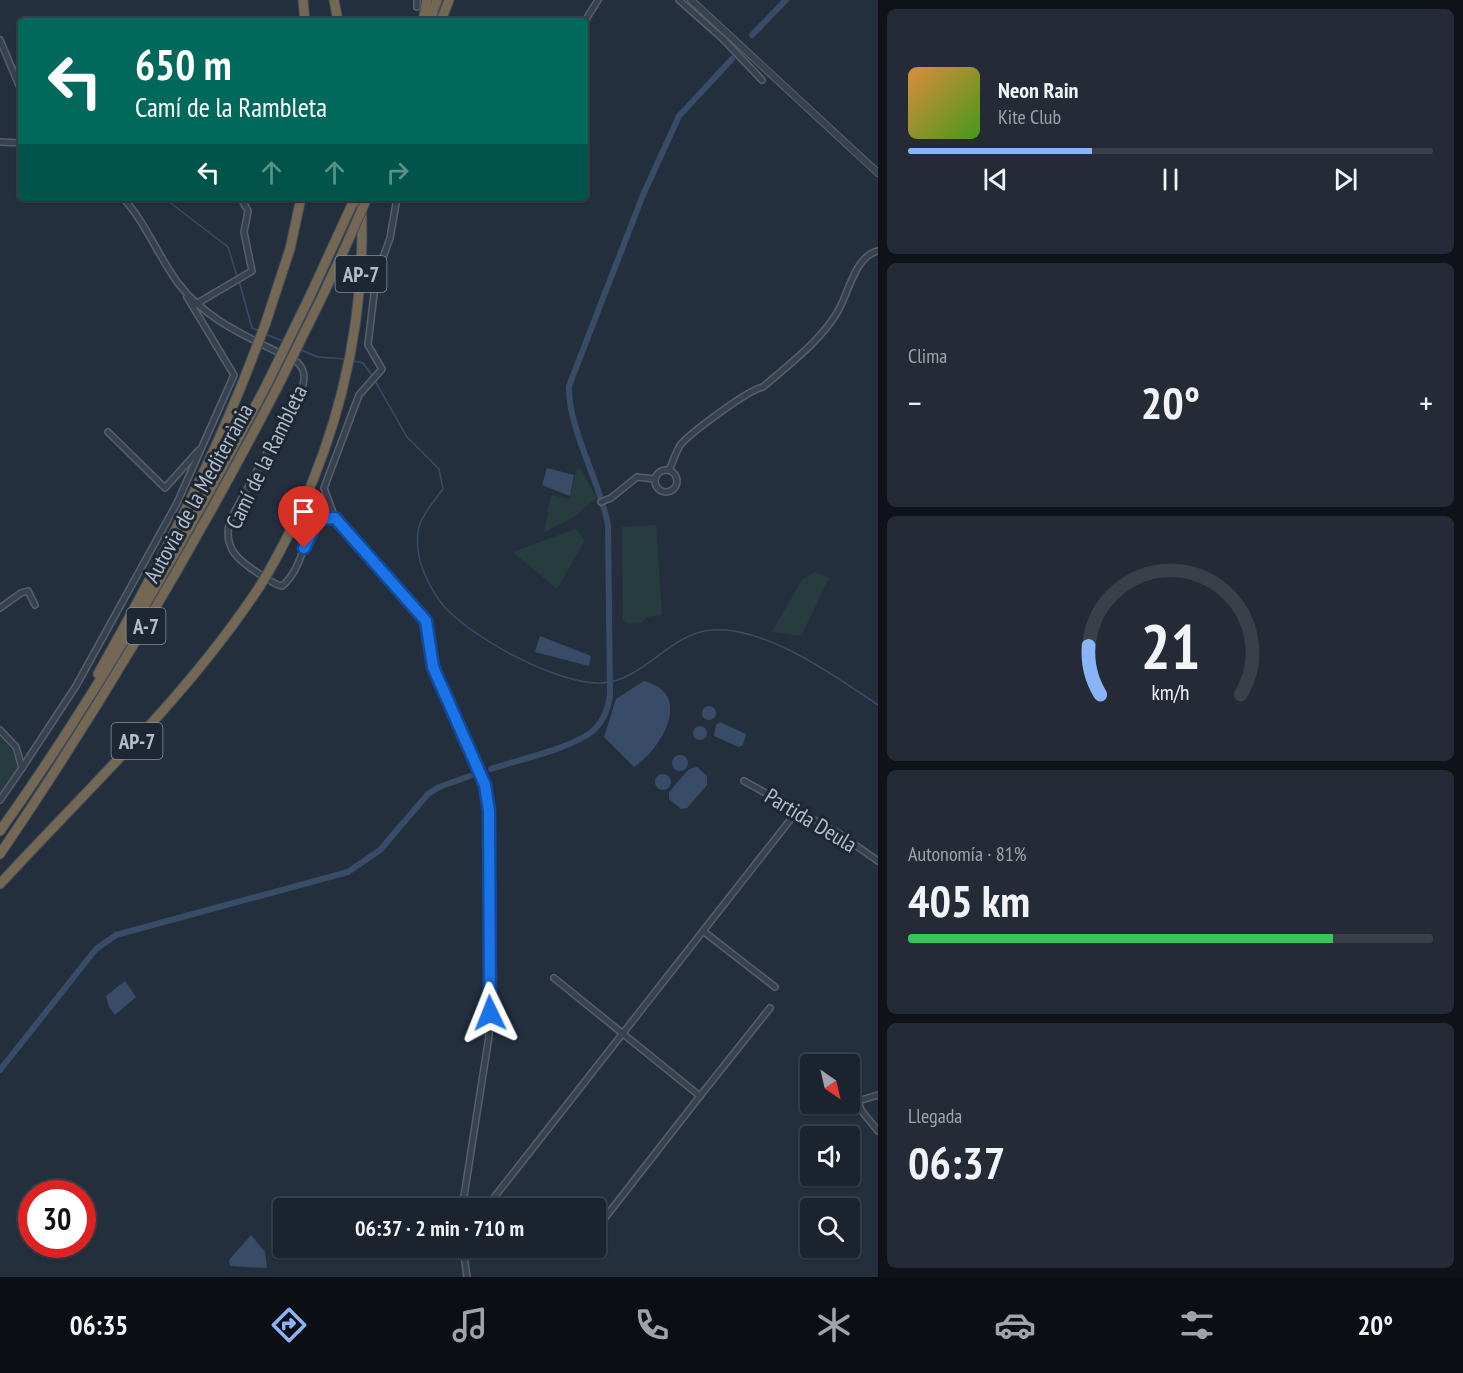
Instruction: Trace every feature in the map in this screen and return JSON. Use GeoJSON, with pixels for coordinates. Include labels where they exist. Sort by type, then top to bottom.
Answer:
{"type":"FeatureCollection","features":[{"type":"Feature","properties":{"kind":"highway"},"geometry":{"type":"LineString","coordinates":[[303,0],[305,18]]}},
{"type":"Feature","properties":{"kind":"highway"},"geometry":{"type":"LineString","coordinates":[[334,0],[337,18]]}},
{"type":"Feature","properties":{"kind":"highway"},"geometry":{"type":"LineString","coordinates":[[424,18],[427,0]]}},
{"type":"Feature","properties":{"kind":"highway"},"geometry":{"type":"LineString","coordinates":[[431,18],[437,0]]}},
{"type":"Feature","properties":{"kind":"highway"},"geometry":{"type":"LineString","coordinates":[[442,18],[449,0]]}},
{"type":"Feature","properties":{"kind":"highway"},"geometry":{"type":"LineString","coordinates":[[61,738],[182,521],[218,442],[265,325],[290,249],[300,201]]}},
{"type":"Feature","properties":{"kind":"highway","name":"AP-7"},"geometry":{"type":"LineString","coordinates":[[0,884],[168,707],[210,657],[269,571],[301,510],[321,463],[347,374],[362,269],[361,201]]}},
{"type":"Feature","properties":{"kind":"highway","name":"Autovia de la Mediterrània"},"geometry":{"type":"LineString","coordinates":[[0,854],[78,737],[138,640],[225,488],[321,299],[366,201]]}},
{"type":"Feature","properties":{"kind":"highway","name":"Autovia de la Mediterrània"},"geometry":{"type":"LineString","coordinates":[[0,831],[97,687],[155,592],[267,384],[354,202]]}},
{"type":"Feature","properties":{"kind":"street"},"geometry":{"type":"LineString","coordinates":[[587,18],[598,0]]}},
{"type":"Feature","properties":{"kind":"street"},"geometry":{"type":"LineString","coordinates":[[679,0],[723,39],[762,80]]}},
{"type":"Feature","properties":{"kind":"street"},"geometry":{"type":"LineString","coordinates":[[691,0],[878,173]]}},
{"type":"Feature","properties":{"kind":"street"},"geometry":{"type":"LineString","coordinates":[[0,40],[18,84]]}},
{"type":"Feature","properties":{"kind":"street"},"geometry":{"type":"LineString","coordinates":[[0,142],[18,143]]}},
{"type":"Feature","properties":{"kind":"street","name":"Camí de la Rambleta"},"geometry":{"type":"LineString","coordinates":[[126,201],[135,212],[178,284],[196,304],[215,320],[297,362],[304,372],[305,381],[300,393],[230,520],[227,532],[228,544],[233,555],[247,566],[282,586],[294,572],[311,528],[318,519],[335,518]]}},
{"type":"Feature","properties":{"kind":"street"},"geometry":{"type":"LineString","coordinates":[[196,304],[252,271],[244,232],[248,211],[243,201]]}},
{"type":"Feature","properties":{"kind":"street"},"geometry":{"type":"LineString","coordinates":[[396,201],[390,238],[376,277],[368,345],[382,369],[359,395],[324,488],[335,518],[426,621],[433,667],[488,796],[489,1036],[464,1198]]}},
{"type":"Feature","properties":{"kind":"street"},"geometry":{"type":"LineString","coordinates":[[669,470],[680,445],[754,388],[763,387],[816,338],[838,312],[865,257],[878,251]]}},
{"type":"Feature","properties":{"kind":"street"},"geometry":{"type":"LineString","coordinates":[[0,800],[76,686],[177,503],[234,375],[178,284]]}},
{"type":"Feature","properties":{"kind":"street"},"geometry":{"type":"LineString","coordinates":[[108,432],[165,488],[202,447]]}},
{"type":"Feature","properties":{"kind":"street"},"geometry":{"type":"LineString","coordinates":[[669,470],[677,479],[672,490],[662,491],[656,486],[655,479],[659,472],[669,470]]}},
{"type":"Feature","properties":{"kind":"street"},"geometry":{"type":"LineString","coordinates":[[603,501],[637,477],[655,479]]}},
{"type":"Feature","properties":{"kind":"street"},"geometry":{"type":"LineString","coordinates":[[0,608],[21,593],[28,591],[35,605]]}},
{"type":"Feature","properties":{"kind":"street"},"geometry":{"type":"LineString","coordinates":[[0,730],[16,747],[22,768]]}},
{"type":"Feature","properties":{"kind":"street","name":"Partida Deula"},"geometry":{"type":"LineString","coordinates":[[744,781],[798,810],[878,861]]}},
{"type":"Feature","properties":{"kind":"street"},"geometry":{"type":"LineString","coordinates":[[494,1198],[798,810]]}},
{"type":"Feature","properties":{"kind":"street"},"geometry":{"type":"LineString","coordinates":[[703,931],[775,987]]}},
{"type":"Feature","properties":{"kind":"street"},"geometry":{"type":"LineString","coordinates":[[554,978],[700,1096]]}},
{"type":"Feature","properties":{"kind":"street"},"geometry":{"type":"LineString","coordinates":[[606,1216],[770,1008]]}},
{"type":"Feature","properties":{"kind":"street"},"geometry":{"type":"LineString","coordinates":[[878,1095],[858,1101],[878,1131]]}},
{"type":"Feature","properties":{"kind":"street"},"geometry":{"type":"LineString","coordinates":[[464,1258],[467,1277]]}},
{"type":"Feature","properties":{"kind":"green space"},"geometry":{"type":"Polygon","coordinates":[[[580,467],[596,498],[573,518],[544,532],[551,495],[570,499],[576,470],[580,467]]]}},
{"type":"Feature","properties":{"kind":"green space"},"geometry":{"type":"Polygon","coordinates":[[[656,525],[662,615],[647,617],[642,623],[629,624],[623,620],[622,527],[656,525]]]}},
{"type":"Feature","properties":{"kind":"green space"},"geometry":{"type":"Polygon","coordinates":[[[575,529],[585,540],[557,589],[513,552],[575,529]]]}},
{"type":"Feature","properties":{"kind":"green space"},"geometry":{"type":"Polygon","coordinates":[[[815,572],[829,578],[801,636],[772,632],[802,580],[815,572]]]}},
{"type":"Feature","properties":{"kind":"green space"},"geometry":{"type":"Polygon","coordinates":[[[0,737],[11,749],[18,767],[0,793],[0,737]]]}},
{"type":"Feature","properties":{"kind":"water"},"geometry":{"type":"Polygon","coordinates":[[[547,468],[574,475],[570,496],[542,485],[547,468]]]}},
{"type":"Feature","properties":{"kind":"water"},"geometry":{"type":"Polygon","coordinates":[[[540,636],[591,656],[589,666],[535,652],[540,636]]]}},
{"type":"Feature","properties":{"kind":"water"},"geometry":{"type":"Polygon","coordinates":[[[644,681],[659,688],[667,697],[670,709],[663,735],[645,758],[634,767],[604,737],[616,699],[644,681]]]}},
{"type":"Feature","properties":{"kind":"water"},"geometry":{"type":"Polygon","coordinates":[[[709,706],[714,708],[716,713],[714,718],[709,720],[704,718],[702,713],[704,708],[709,706]]]}},
{"type":"Feature","properties":{"kind":"water"},"geometry":{"type":"Polygon","coordinates":[[[720,722],[746,734],[743,745],[739,747],[714,736],[716,725],[720,722]]]}},
{"type":"Feature","properties":{"kind":"water"},"geometry":{"type":"Polygon","coordinates":[[[697,726],[703,726],[707,733],[703,740],[697,740],[693,736],[693,730],[697,726]]]}},
{"type":"Feature","properties":{"kind":"water"},"geometry":{"type":"Polygon","coordinates":[[[677,755],[683,755],[688,763],[686,769],[677,771],[672,766],[672,760],[677,755]]]}},
{"type":"Feature","properties":{"kind":"water"},"geometry":{"type":"Polygon","coordinates":[[[697,767],[707,776],[707,785],[687,808],[681,809],[669,799],[669,792],[689,769],[697,767]]]}},
{"type":"Feature","properties":{"kind":"water"},"geometry":{"type":"Polygon","coordinates":[[[663,774],[669,776],[671,782],[669,788],[663,790],[657,788],[655,782],[657,776],[663,774]]]}},
{"type":"Feature","properties":{"kind":"water"},"geometry":{"type":"Polygon","coordinates":[[[125,981],[136,997],[115,1015],[109,1007],[106,996],[125,981]]]}},
{"type":"Feature","properties":{"kind":"water"},"geometry":{"type":"Polygon","coordinates":[[[251,1235],[265,1252],[267,1268],[230,1266],[229,1260],[251,1235]]]}},
{"type":"Feature","properties":{"kind":"waterway"},"geometry":{"type":"LineString","coordinates":[[752,35],[786,0]]}},
{"type":"Feature","properties":{"kind":"waterway"},"geometry":{"type":"LineString","coordinates":[[491,769],[575,742],[595,729],[607,710],[610,696],[608,525],[574,420],[569,386],[643,195],[679,116],[732,59]]}},
{"type":"Feature","properties":{"kind":"waterway"},"geometry":{"type":"LineString","coordinates":[[12,62],[18,69]]}},
{"type":"Feature","properties":{"kind":"waterway"},"geometry":{"type":"LineString","coordinates":[[168,201],[228,247],[237,276]]}},
{"type":"Feature","properties":{"kind":"waterway"},"geometry":{"type":"LineString","coordinates":[[239,281],[252,328],[258,330]]}},
{"type":"Feature","properties":{"kind":"waterway"},"geometry":{"type":"LineString","coordinates":[[265,334],[283,341]]}},
{"type":"Feature","properties":{"kind":"waterway"},"geometry":{"type":"LineString","coordinates":[[301,350],[318,357],[345,359]]}},
{"type":"Feature","properties":{"kind":"waterway"},"geometry":{"type":"LineString","coordinates":[[353,361],[363,363],[373,377]]}},
{"type":"Feature","properties":{"kind":"waterway"},"geometry":{"type":"LineString","coordinates":[[375,381],[407,437],[439,469],[443,489],[424,515],[418,532],[418,550],[425,576],[439,600],[451,613],[490,642],[538,667],[562,676],[584,682],[602,683],[630,674],[696,633],[711,630],[732,631],[776,644],[798,655],[878,705]]}},
{"type":"Feature","properties":{"kind":"waterway"},"geometry":{"type":"LineString","coordinates":[[0,1070],[96,949],[116,935],[348,872],[380,850],[428,794],[439,787],[470,776]]}},
{"type":"Feature","properties":{"kind":"route"},"geometry":{"type":"LineString","coordinates":[[304,548],[311,528],[318,519],[335,518],[415,607],[426,621],[430,631],[430,653],[433,667],[488,796],[490,1013]]}}]}
